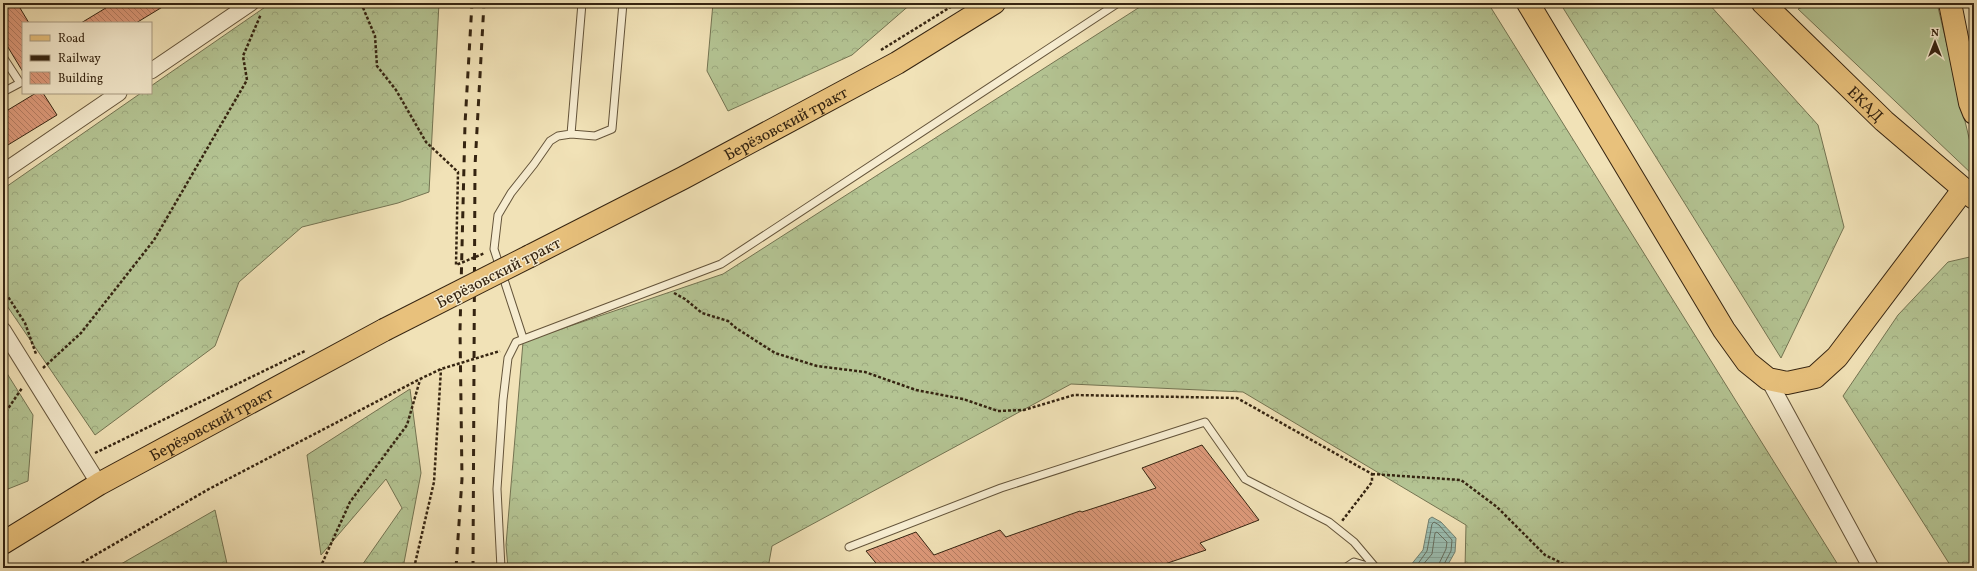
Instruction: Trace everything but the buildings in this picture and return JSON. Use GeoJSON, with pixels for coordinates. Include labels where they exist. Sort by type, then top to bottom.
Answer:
{"type":"FeatureCollection","features":[{"type":"Feature","properties":{"kind":"main road","name":"Берёзовский тракт"},"geometry":{"type":"LineString","coordinates":[[3,543],[99,484],[384,330],[683,178],[897,63],[994,3]]}},
{"type":"Feature","properties":{"kind":"main road"},"geometry":{"type":"LineString","coordinates":[[1528,3],[1724,330],[1747,362],[1768,379],[1787,383],[1815,376],[1838,357],[1968,194]]}},
{"type":"Feature","properties":{"kind":"main road","name":"ЕКАД"},"geometry":{"type":"LineString","coordinates":[[1763,3],[1884,121],[1968,194]]}},
{"type":"Feature","properties":{"kind":"main road"},"geometry":{"type":"LineString","coordinates":[[1950,3],[1970,103],[1974,113]]}},
{"type":"Feature","properties":{"kind":"street"},"geometry":{"type":"LineString","coordinates":[[152,70],[257,6]]}},
{"type":"Feature","properties":{"kind":"street"},"geometry":{"type":"LineString","coordinates":[[3,172],[118,94]]}},
{"type":"Feature","properties":{"kind":"street"},"geometry":{"type":"LineString","coordinates":[[3,330],[99,484]]}},
{"type":"Feature","properties":{"kind":"street"},"geometry":{"type":"LineString","coordinates":[[1768,379],[1871,568]]}},
{"type":"Feature","properties":{"kind":"lane"},"geometry":{"type":"LineString","coordinates":[[572,134],[582,3]]}},
{"type":"Feature","properties":{"kind":"lane"},"geometry":{"type":"LineString","coordinates":[[523,338],[494,249],[498,215],[511,193],[550,141],[558,136],[572,134],[595,136],[612,129],[623,3]]}},
{"type":"Feature","properties":{"kind":"lane"},"geometry":{"type":"LineString","coordinates":[[501,568],[497,488],[502,400],[508,358],[511,348],[516,342],[523,338],[721,264],[1118,3]]}},
{"type":"Feature","properties":{"kind":"lane"},"geometry":{"type":"LineString","coordinates":[[3,57],[20,83],[3,92]]}},
{"type":"Feature","properties":{"kind":"lane"},"geometry":{"type":"LineString","coordinates":[[849,546],[1001,488],[1205,422],[1245,479],[1329,522],[1354,542],[1375,568]]}},
{"type":"Feature","properties":{"kind":"lane"},"geometry":{"type":"LineString","coordinates":[[1345,568],[1354,562],[1375,568]]}},
{"type":"Feature","properties":{"kind":"path"},"geometry":{"type":"LineString","coordinates":[[361,3],[374,36],[377,66],[396,90],[426,142],[458,172],[456,265],[494,249]]}},
{"type":"Feature","properties":{"kind":"path"},"geometry":{"type":"LineString","coordinates":[[42,369],[81,334],[154,240],[247,80],[243,56],[257,6]]}},
{"type":"Feature","properties":{"kind":"path"},"geometry":{"type":"LineString","coordinates":[[661,286],[685,299],[702,313],[728,321],[736,328],[775,353],[817,366],[865,372],[916,390],[963,398],[998,411],[1024,410],[1074,395],[1237,398],[1372,474],[1461,480],[1497,507],[1546,555],[1572,568]]}},
{"type":"Feature","properties":{"kind":"path"},"geometry":{"type":"LineString","coordinates":[[73,568],[209,488],[420,379],[441,369],[511,348]]}},
{"type":"Feature","properties":{"kind":"path"},"geometry":{"type":"LineString","coordinates":[[84,459],[306,350]]}},
{"type":"Feature","properties":{"kind":"path"},"geometry":{"type":"LineString","coordinates":[[414,568],[434,482],[441,369]]}},
{"type":"Feature","properties":{"kind":"path"},"geometry":{"type":"LineString","coordinates":[[320,568],[350,502],[407,425],[420,379]]}},
{"type":"Feature","properties":{"kind":"path"},"geometry":{"type":"LineString","coordinates":[[1337,528],[1372,482],[1372,474]]}},
{"type":"Feature","properties":{"kind":"green space"},"geometry":{"type":"Polygon","coordinates":[[[271,3],[439,3],[429,192],[398,203],[302,227],[239,282],[215,346],[95,435],[3,300],[3,189],[140,94],[152,94],[152,85],[271,3]]]}},
{"type":"Feature","properties":{"kind":"green space"},"geometry":{"type":"Polygon","coordinates":[[[713,3],[912,3],[852,55],[728,111],[707,71],[713,3]]]}},
{"type":"Feature","properties":{"kind":"green space"},"geometry":{"type":"Polygon","coordinates":[[[1146,3],[1488,3],[1840,568],[1465,568],[1466,525],[1243,392],[1071,384],[772,546],[768,568],[508,568],[506,545],[523,342],[723,274],[1146,3]]]}},
{"type":"Feature","properties":{"kind":"green space"},"geometry":{"type":"Polygon","coordinates":[[[1560,3],[1708,3],[1818,125],[1844,227],[1781,358],[1560,3]]]}},
{"type":"Feature","properties":{"kind":"green space"},"geometry":{"type":"Polygon","coordinates":[[[1813,3],[1937,3],[1974,159],[1974,176],[1798,9],[1813,3]]]}},
{"type":"Feature","properties":{"kind":"green space"},"geometry":{"type":"Polygon","coordinates":[[[1974,256],[1974,568],[1952,568],[1843,396],[1898,315],[1948,262],[1974,256]]]}},
{"type":"Feature","properties":{"kind":"green space"},"geometry":{"type":"Polygon","coordinates":[[[3,367],[33,415],[28,481],[3,491],[3,367]]]}},
{"type":"Feature","properties":{"kind":"green space"},"geometry":{"type":"Polygon","coordinates":[[[410,389],[421,473],[403,568],[360,568],[402,508],[386,479],[321,555],[307,455],[410,389]]]}},
{"type":"Feature","properties":{"kind":"green space"},"geometry":{"type":"Polygon","coordinates":[[[215,510],[228,568],[114,568],[215,510]]]}},
{"type":"Feature","properties":{"kind":"water"},"geometry":{"type":"Polygon","coordinates":[[[1432,517],[1441,522],[1456,538],[1455,552],[1446,568],[1413,568],[1410,566],[1423,550],[1429,519],[1432,517]]]}},
{"type":"Feature","properties":{"kind":"railway"},"geometry":{"type":"LineString","coordinates":[[456,568],[462,479],[460,330],[465,124],[472,3]]}},
{"type":"Feature","properties":{"kind":"railway"},"geometry":{"type":"LineString","coordinates":[[473,568],[475,166],[484,3]]}}]}
